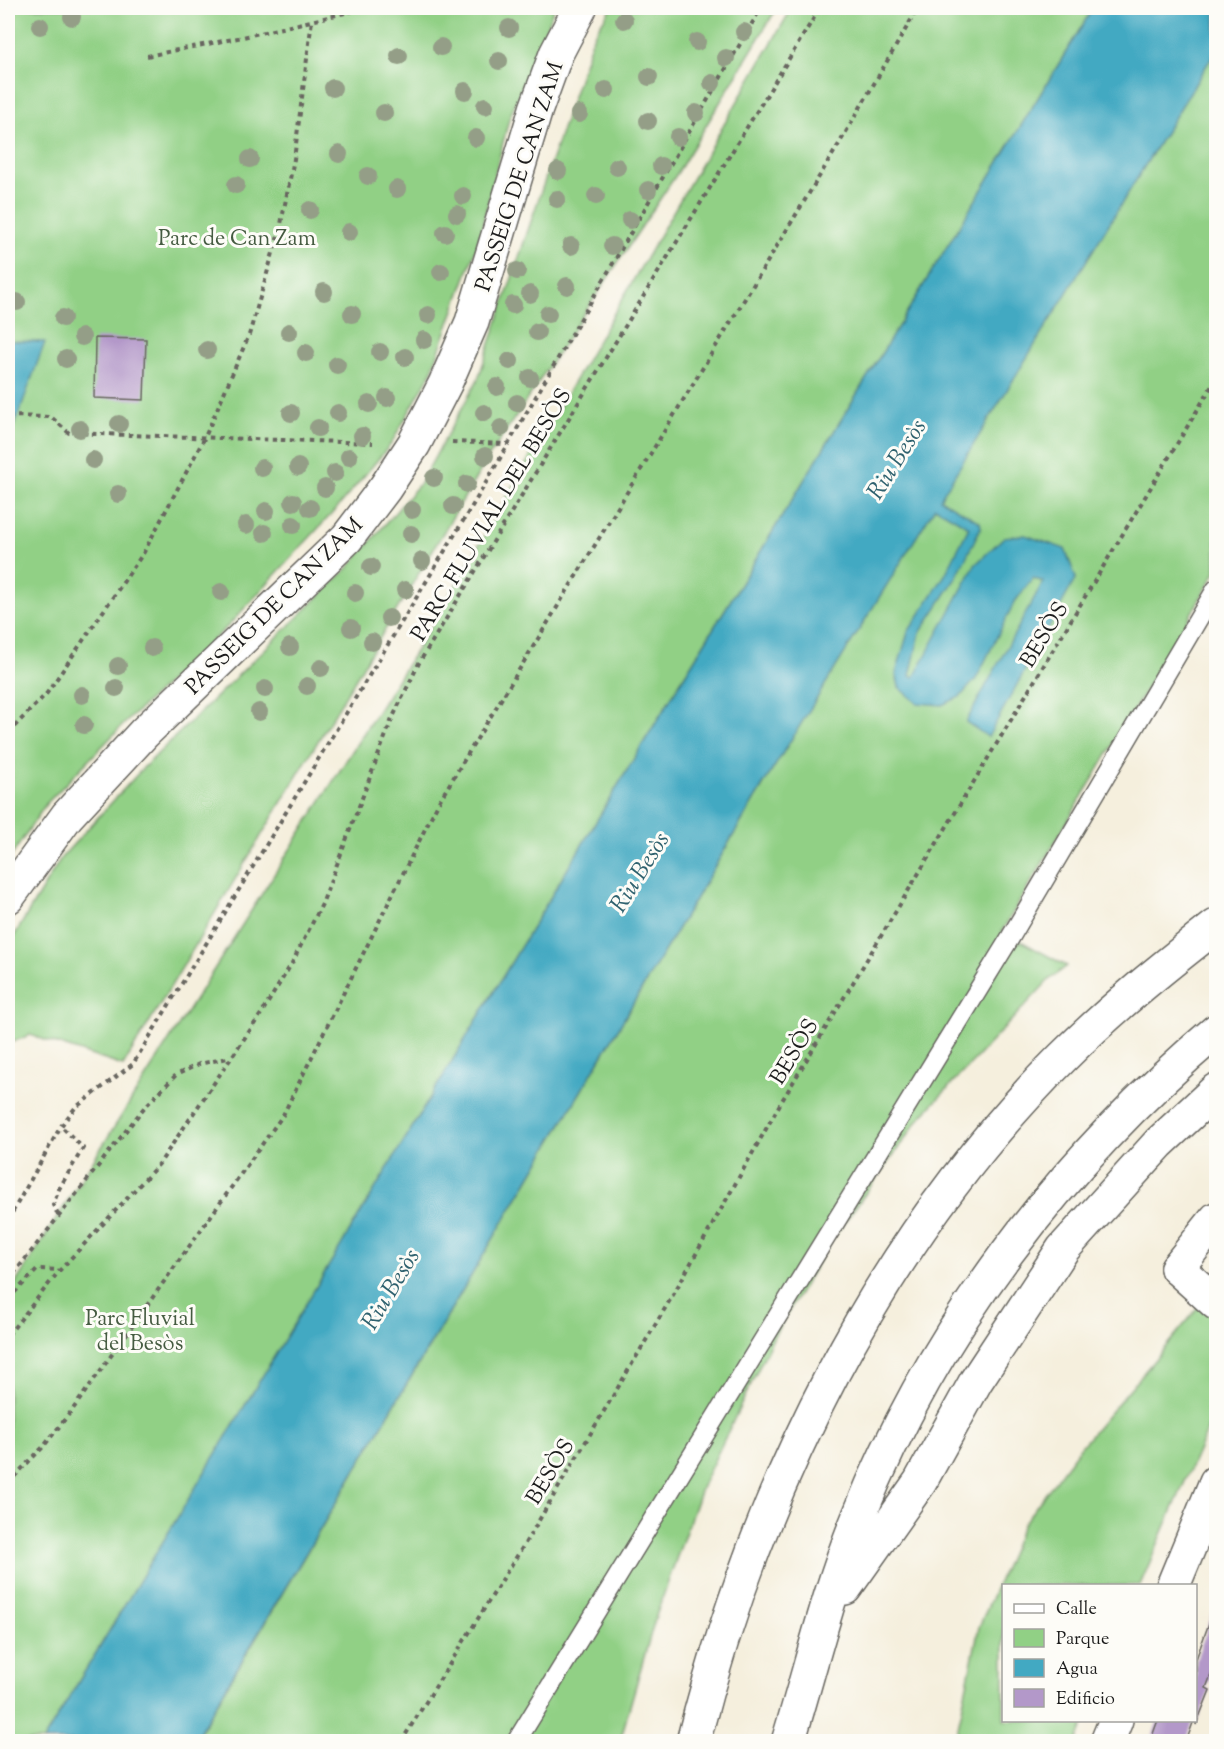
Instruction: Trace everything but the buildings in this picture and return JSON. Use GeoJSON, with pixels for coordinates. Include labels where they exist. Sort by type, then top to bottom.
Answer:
{"type":"FeatureCollection","features":[{"type":"Feature","properties":{"kind":"main road","name":"PASSEIG DE CAN ZAM"},"geometry":{"type":"LineString","coordinates":[[8,897],[67,816],[144,733],[347,538],[402,462],[446,384],[472,322],[536,109],[556,54],[580,8]]}},
{"type":"Feature","properties":{"kind":"main road"},"geometry":{"type":"LineString","coordinates":[[693,1742],[719,1651],[781,1485],[839,1361],[904,1252],[980,1150],[1054,1067],[1152,975],[1216,926]]}},
{"type":"Feature","properties":{"kind":"main road"},"geometry":{"type":"LineString","coordinates":[[788,1742],[858,1517],[904,1419],[957,1326],[1007,1251],[1051,1194],[1134,1106],[1216,1031]]}},
{"type":"Feature","properties":{"kind":"main road"},"geometry":{"type":"LineString","coordinates":[[827,1614],[920,1482],[976,1381],[1063,1249],[1159,1143],[1216,1090]]}},
{"type":"Feature","properties":{"kind":"main road"},"geometry":{"type":"LineString","coordinates":[[1216,1219],[1177,1268],[1216,1303]]}},
{"type":"Feature","properties":{"kind":"main road"},"geometry":{"type":"LineString","coordinates":[[1174,1584],[1216,1482]]}},
{"type":"Feature","properties":{"kind":"main road"},"geometry":{"type":"LineString","coordinates":[[1107,1742],[1115,1722]]}},
{"type":"Feature","properties":{"kind":"lane"},"geometry":{"type":"LineString","coordinates":[[516,1742],[1010,938],[1216,589]]}},
{"type":"Feature","properties":{"kind":"path"},"geometry":{"type":"LineString","coordinates":[[147,56],[243,37],[366,8]]}},
{"type":"Feature","properties":{"kind":"path"},"geometry":{"type":"LineString","coordinates":[[417,8],[418,11],[432,8]]}},
{"type":"Feature","properties":{"kind":"path"},"geometry":{"type":"LineString","coordinates":[[8,1220],[61,1126],[75,1108],[133,1064],[477,498],[761,8]]}},
{"type":"Feature","properties":{"kind":"path","name":"PARC FLUVIAL DEL BESÒS"},"geometry":{"type":"LineString","coordinates":[[8,1335],[60,1270],[159,1164],[261,1014],[292,963],[322,904],[392,719],[419,663],[820,8]]}},
{"type":"Feature","properties":{"kind":"path"},"geometry":{"type":"LineString","coordinates":[[8,1483],[44,1446],[73,1408],[283,1116],[438,803],[839,144],[918,8]]}},
{"type":"Feature","properties":{"kind":"path"},"geometry":{"type":"LineString","coordinates":[[8,733],[47,693],[144,552],[205,437],[249,335],[280,229],[294,159],[312,20]]}},
{"type":"Feature","properties":{"kind":"path","name":"BESÒS"},"geometry":{"type":"LineString","coordinates":[[401,1742],[544,1511],[673,1295],[780,1104],[1216,379]]}},
{"type":"Feature","properties":{"kind":"path"},"geometry":{"type":"LineString","coordinates":[[8,416],[51,417],[69,433],[376,443]]}},
{"type":"Feature","properties":{"kind":"path"},"geometry":{"type":"LineString","coordinates":[[448,442],[507,444]]}},
{"type":"Feature","properties":{"kind":"path"},"geometry":{"type":"LineString","coordinates":[[8,1281],[143,1109],[176,1076],[199,1064],[229,1058]]}},
{"type":"Feature","properties":{"kind":"path"},"geometry":{"type":"LineString","coordinates":[[58,1215],[53,1206],[59,1189],[83,1148],[61,1126]]}},
{"type":"Feature","properties":{"kind":"path"},"geometry":{"type":"LineString","coordinates":[[8,1299],[38,1269],[60,1270]]}},
{"type":"Feature","properties":{"kind":"green space","name":"Parc de Can Zam"},"geometry":{"type":"Polygon","coordinates":[[[8,8],[554,8],[509,119],[477,246],[431,373],[391,444],[338,507],[228,626],[124,724],[46,804],[8,861],[8,8]]]}},
{"type":"Feature","properties":{"kind":"green space"},"geometry":{"type":"Polygon","coordinates":[[[611,8],[777,8],[678,172],[488,458],[123,1066],[30,1035],[8,1044],[8,946],[61,858],[143,768],[348,568],[421,482],[478,379],[594,34],[611,8]]]}},
{"type":"Feature","properties":{"kind":"green space","name":"Parc Fluvial del Besòs"},"geometry":{"type":"Polygon","coordinates":[[[792,8],[1093,8],[644,742],[43,1741],[8,1741],[8,1295],[432,625],[792,8]]]}},
{"type":"Feature","properties":{"kind":"green space"},"geometry":{"type":"Polygon","coordinates":[[[1216,50],[1216,572],[1002,931],[1067,966],[1049,980],[920,1118],[828,1245],[774,1336],[702,1486],[655,1619],[620,1741],[194,1742],[765,782],[1216,50]]]}},
{"type":"Feature","properties":{"kind":"green space"},"geometry":{"type":"Polygon","coordinates":[[[1216,1282],[1216,1410],[1140,1584],[1002,1584],[1002,1722],[1085,1722],[1077,1741],[955,1742],[979,1627],[1023,1524],[1079,1449],[1189,1319],[1216,1282]]]}},
{"type":"Feature","properties":{"kind":"water","name":"Riu Besòs"},"geometry":{"type":"Polygon","coordinates":[[[1093,8],[1216,8],[1216,50],[940,499],[980,522],[981,527],[956,578],[920,633],[910,676],[914,677],[975,565],[1004,537],[1025,535],[1065,549],[1076,578],[988,737],[966,722],[1043,582],[1033,578],[1014,603],[976,679],[960,697],[942,705],[917,703],[899,687],[896,673],[908,632],[945,575],[969,527],[935,507],[765,782],[194,1741],[43,1741],[644,742],[1093,8]]]}},
{"type":"Feature","properties":{"kind":"water"},"geometry":{"type":"Polygon","coordinates":[[[8,341],[45,342],[8,443],[8,341]]]}}]}
